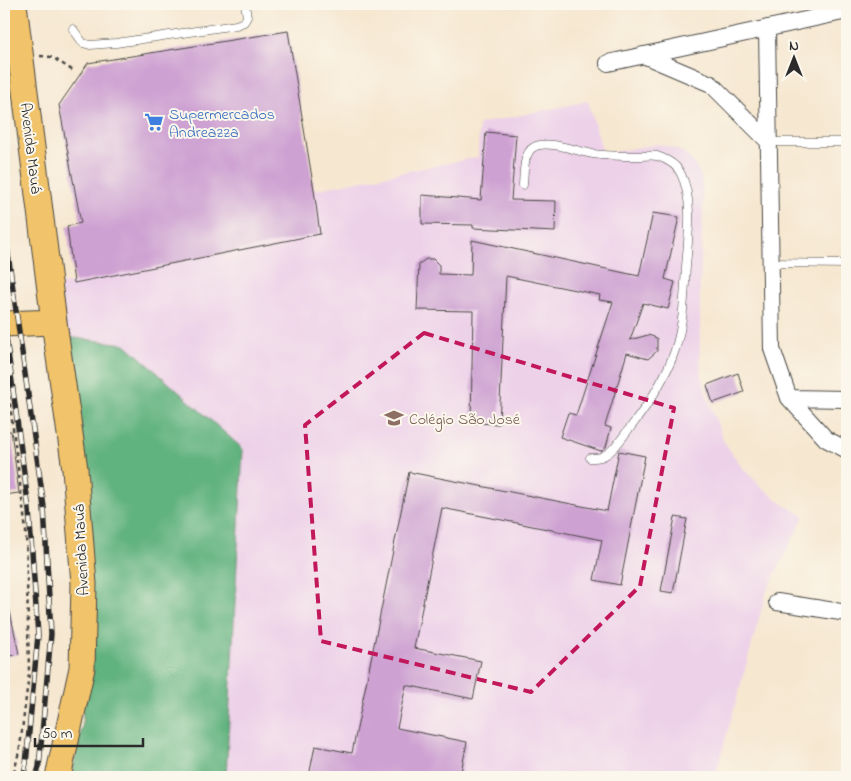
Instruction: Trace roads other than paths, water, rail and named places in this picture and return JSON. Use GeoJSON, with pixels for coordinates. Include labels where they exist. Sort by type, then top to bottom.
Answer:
{"type":"FeatureCollection","features":[{"type":"Feature","properties":{"kind":"main road","name":"Avenida Mauá"},"geometry":{"type":"LineString","coordinates":[[14,4],[54,322],[75,469],[84,584],[82,668],[58,777]]}},
{"type":"Feature","properties":{"kind":"main road"},"geometry":{"type":"LineString","coordinates":[[4,324],[54,322]]}},
{"type":"Feature","properties":{"kind":"street"},"geometry":{"type":"LineString","coordinates":[[608,63],[847,11]]}},
{"type":"Feature","properties":{"kind":"street"},"geometry":{"type":"LineString","coordinates":[[767,28],[772,349],[789,398],[826,439],[847,450]]}},
{"type":"Feature","properties":{"kind":"street"},"geometry":{"type":"LineString","coordinates":[[643,55],[711,84],[769,142]]}},
{"type":"Feature","properties":{"kind":"street"},"geometry":{"type":"LineString","coordinates":[[789,398],[847,399]]}},
{"type":"Feature","properties":{"kind":"street"},"geometry":{"type":"LineString","coordinates":[[777,602],[847,613]]}},
{"type":"Feature","properties":{"kind":"lane"},"geometry":{"type":"LineString","coordinates":[[73,29],[83,43],[90,45],[116,43],[236,25],[244,22],[247,17],[245,4]]}},
{"type":"Feature","properties":{"kind":"lane"},"geometry":{"type":"LineString","coordinates":[[769,142],[847,142]]}},
{"type":"Feature","properties":{"kind":"lane"},"geometry":{"type":"LineString","coordinates":[[522,185],[526,157],[529,150],[544,144],[601,155],[655,156],[669,160],[680,172],[685,183],[689,221],[683,312],[680,334],[675,350],[665,375],[633,423],[608,453],[600,458],[590,458]]}},
{"type":"Feature","properties":{"kind":"lane"},"geometry":{"type":"LineString","coordinates":[[770,262],[847,264]]}},
{"type":"Feature","properties":{"kind":"railway"},"geometry":{"type":"LineString","coordinates":[[4,226],[44,507],[51,634],[39,767],[36,777]]}},
{"type":"Feature","properties":{"kind":"railway"},"geometry":{"type":"LineString","coordinates":[[4,322],[29,510],[38,635],[26,764],[23,777]]}},
{"type":"Feature","properties":{"kind":"place","name":"Supermercados Andreazza"},"geometry":{"type":"Point","coordinates":[154,122]}},
{"type":"Feature","properties":{"kind":"place","name":"Colégio São José"},"geometry":{"type":"Point","coordinates":[394,418]}}]}
